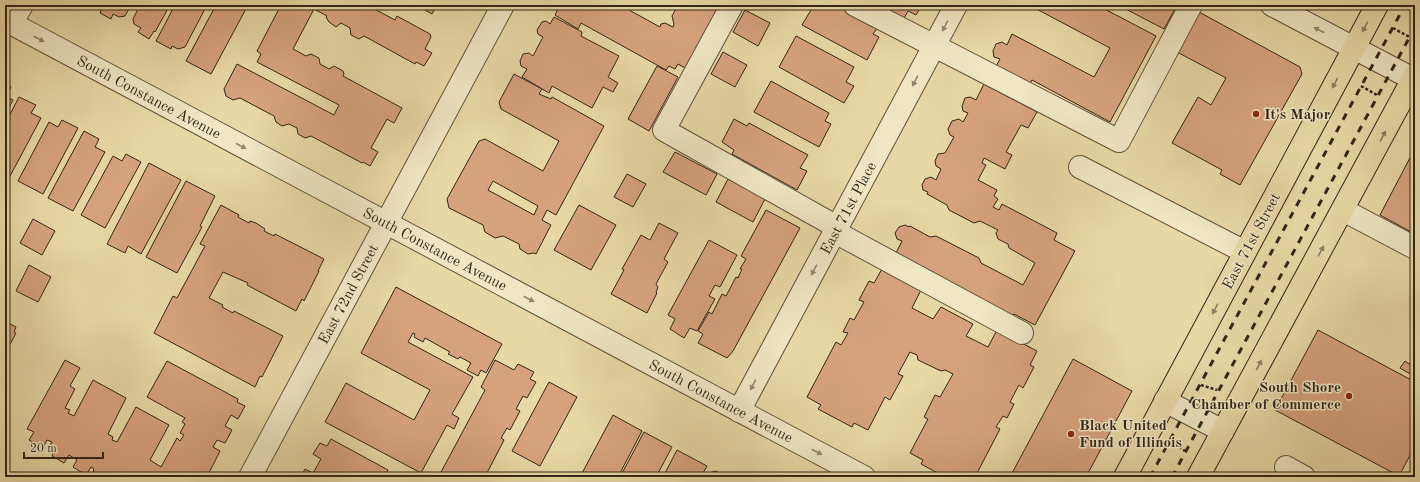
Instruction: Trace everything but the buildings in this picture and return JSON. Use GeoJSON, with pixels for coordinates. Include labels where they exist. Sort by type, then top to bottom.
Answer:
{"type":"FeatureCollection","features":[{"type":"Feature","properties":{"kind":"main road","name":"East 71st Street"},"geometry":{"type":"LineString","coordinates":[[1125,477],[1377,5]]}},
{"type":"Feature","properties":{"kind":"main road"},"geometry":{"type":"LineString","coordinates":[[1198,477],[1414,78]]}},
{"type":"Feature","properties":{"kind":"street"},"geometry":{"type":"LineString","coordinates":[[8,22],[22,5]]}},
{"type":"Feature","properties":{"kind":"street","name":"East 72nd Street"},"geometry":{"type":"LineString","coordinates":[[250,477],[502,5]]}},
{"type":"Feature","properties":{"kind":"street"},"geometry":{"type":"LineString","coordinates":[[732,5],[664,130],[836,230],[1022,333]]}},
{"type":"Feature","properties":{"kind":"street"},"geometry":{"type":"LineString","coordinates":[[855,5],[1119,141],[1191,5]]}},
{"type":"Feature","properties":{"kind":"street","name":"East 71st Place"},"geometry":{"type":"LineString","coordinates":[[739,411],[956,5]]}},
{"type":"Feature","properties":{"kind":"street"},"geometry":{"type":"LineString","coordinates":[[1272,5],[1353,48],[1414,78]]}},
{"type":"Feature","properties":{"kind":"street","name":"South Constance Avenue"},"geometry":{"type":"LineString","coordinates":[[8,22],[864,477]]}},
{"type":"Feature","properties":{"kind":"street"},"geometry":{"type":"LineString","coordinates":[[1080,167],[1245,252]]}},
{"type":"Feature","properties":{"kind":"street"},"geometry":{"type":"LineString","coordinates":[[1342,210],[1415,248]]}},
{"type":"Feature","properties":{"kind":"street"},"geometry":{"type":"LineString","coordinates":[[1165,401],[1223,432]]}},
{"type":"Feature","properties":{"kind":"path"},"geometry":{"type":"LineString","coordinates":[[1388,26],[1415,40]]}},
{"type":"Feature","properties":{"kind":"path"},"geometry":{"type":"LineString","coordinates":[[1357,84],[1378,96]]}},
{"type":"Feature","properties":{"kind":"path"},"geometry":{"type":"LineString","coordinates":[[1195,382],[1219,391]]}},
{"type":"Feature","properties":{"kind":"path"},"geometry":{"type":"LineString","coordinates":[[1166,437],[1186,452]]}},
{"type":"Feature","properties":{"kind":"railway"},"geometry":{"type":"LineString","coordinates":[[1150,477],[1405,5]]}},
{"type":"Feature","properties":{"kind":"railway"},"geometry":{"type":"LineString","coordinates":[[1172,477],[1415,27]]}},
{"type":"Feature","properties":{"kind":"place","name":"It's Major"},"geometry":{"type":"Point","coordinates":[1256,114]}},
{"type":"Feature","properties":{"kind":"place","name":"South Shore Chamber of Commerce"},"geometry":{"type":"Point","coordinates":[1349,396]}},
{"type":"Feature","properties":{"kind":"place","name":"Black United Fund of Illinois"},"geometry":{"type":"Point","coordinates":[1071,434]}}]}
